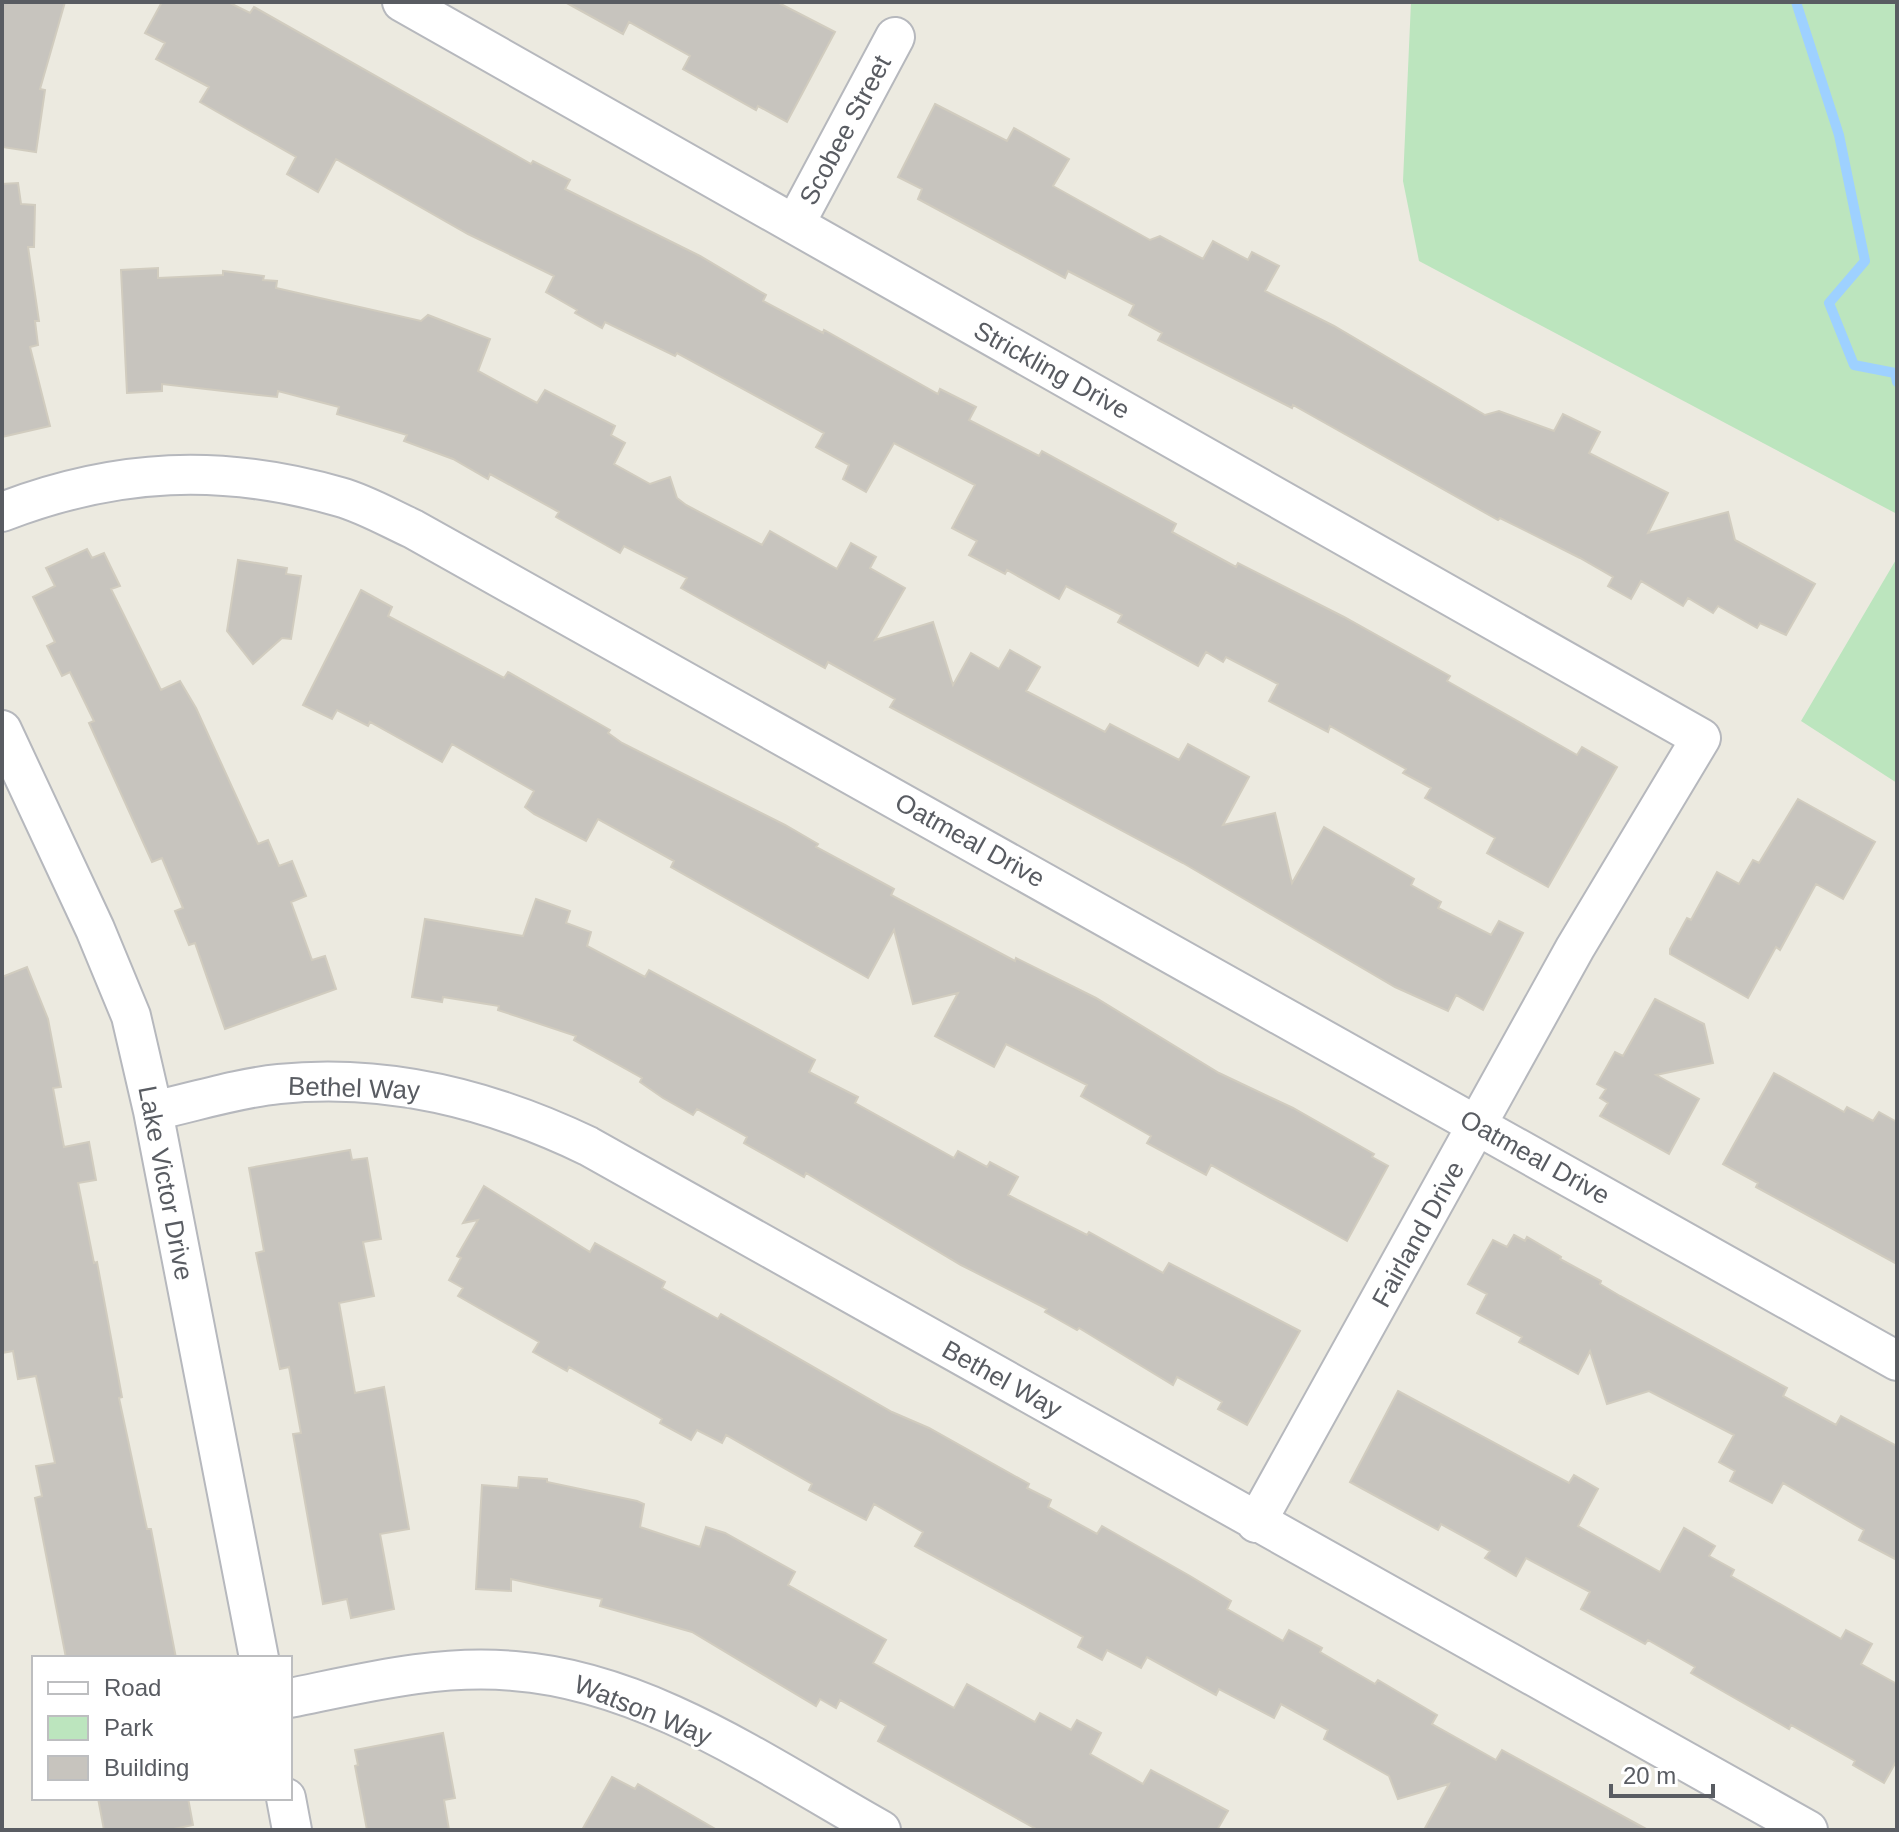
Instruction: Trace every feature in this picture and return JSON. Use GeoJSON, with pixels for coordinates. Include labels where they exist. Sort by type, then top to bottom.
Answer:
{"type":"FeatureCollection","features":[{"type":"Feature","properties":{"kind":"street","name":"Strickling Drive"},"geometry":{"type":"LineString","coordinates":[[402,2],[1701,738]]}},
{"type":"Feature","properties":{"kind":"street","name":"Scobee Street"},"geometry":{"type":"LineString","coordinates":[[795,224],[895,37]]}},
{"type":"Feature","properties":{"kind":"street","name":"Oatmeal Drive"},"geometry":{"type":"LineString","coordinates":[[2,512],[51,493],[121,477],[190,473],[271,480],[343,498],[413,529],[1897,1361]]}},
{"type":"Feature","properties":{"kind":"street","name":"Lake Victor Drive"},"geometry":{"type":"LineString","coordinates":[[2,730],[95,929],[131,1016],[153,1111],[259,1656]]}},
{"type":"Feature","properties":{"kind":"street","name":"Fairland Drive"},"geometry":{"type":"LineString","coordinates":[[1256,1523],[1479,1126],[1575,948],[1701,738]]}},
{"type":"Feature","properties":{"kind":"street","name":"Bethel Way"},"geometry":{"type":"LineString","coordinates":[[153,1111],[278,1084],[345,1083],[408,1086],[469,1098],[533,1120],[588,1146],[1808,1830]]}},
{"type":"Feature","properties":{"kind":"street","name":"Watson Way"},"geometry":{"type":"LineString","coordinates":[[292,1698],[448,1670],[514,1671],[578,1681],[644,1704],[708,1733],[881,1830]]}},
{"type":"Feature","properties":{"kind":"street"},"geometry":{"type":"LineString","coordinates":[[286,1800],[292,1830]]}},
{"type":"Feature","properties":{"kind":"green space"},"geometry":{"type":"Polygon","coordinates":[[[1411,2],[1897,2],[1897,514],[1419,261],[1403,181],[1411,2]]]}},
{"type":"Feature","properties":{"kind":"green space"},"geometry":{"type":"Polygon","coordinates":[[[1897,558],[1897,783],[1801,721],[1897,558]]]}},
{"type":"Feature","properties":{"kind":"building"},"geometry":{"type":"Polygon","coordinates":[[[2,2],[65,2],[40,89],[45,90],[36,152],[2,147],[2,2]]]}},
{"type":"Feature","properties":{"kind":"building"},"geometry":{"type":"Polygon","coordinates":[[[162,2],[228,2],[250,13],[254,7],[531,164],[533,161],[570,180],[565,189],[700,256],[766,295],[763,301],[823,333],[824,330],[938,394],[940,389],[976,407],[969,420],[1039,456],[1042,451],[1176,524],[1172,532],[1236,567],[1238,563],[1344,617],[1450,676],[1447,681],[1577,755],[1582,747],[1617,767],[1548,887],[1487,853],[1495,838],[1425,798],[1431,788],[1403,773],[1406,769],[1330,726],[1328,732],[1269,701],[1278,684],[1226,657],[1223,662],[1206,652],[1198,666],[1118,622],[1122,615],[1066,586],[1059,599],[1007,570],[1005,574],[969,555],[977,541],[952,528],[975,485],[894,443],[866,492],[843,479],[849,465],[816,447],[824,433],[677,353],[675,356],[605,322],[602,328],[575,313],[577,310],[546,292],[554,276],[468,234],[336,159],[318,192],[287,174],[296,157],[200,102],[209,87],[156,59],[165,43],[145,33],[162,2]]]}},
{"type":"Feature","properties":{"kind":"building"},"geometry":{"type":"Polygon","coordinates":[[[565,2],[777,2],[835,32],[787,122],[758,106],[756,110],[683,69],[690,56],[629,22],[623,34],[565,2]]]}},
{"type":"Feature","properties":{"kind":"building"},"geometry":{"type":"Polygon","coordinates":[[[935,104],[1007,141],[1014,128],[1069,159],[1053,186],[1150,240],[1160,236],[1203,259],[1213,241],[1248,260],[1252,252],[1279,266],[1265,291],[1334,326],[1485,415],[1499,411],[1554,431],[1563,414],[1600,432],[1589,453],[1668,493],[1648,533],[1728,512],[1735,540],[1815,584],[1786,635],[1760,623],[1757,628],[1718,606],[1713,613],[1688,598],[1683,606],[1641,581],[1631,599],[1608,586],[1613,577],[1580,558],[1500,518],[1498,520],[1293,405],[1292,408],[1158,340],[1162,333],[1129,315],[1134,305],[1068,271],[1065,278],[918,199],[922,189],[898,177],[935,104]]]}},
{"type":"Feature","properties":{"kind":"building"},"geometry":{"type":"Polygon","coordinates":[[[18,183],[21,204],[35,205],[34,247],[28,247],[39,321],[35,321],[38,345],[30,347],[50,426],[2,437],[2,184],[18,183]]]}},
{"type":"Feature","properties":{"kind":"building"},"geometry":{"type":"Polygon","coordinates":[[[158,268],[158,278],[223,275],[223,271],[264,276],[263,280],[277,281],[276,288],[421,321],[428,315],[490,339],[478,371],[537,403],[545,390],[615,426],[611,435],[625,443],[614,464],[650,484],[670,477],[677,498],[686,505],[762,545],[770,531],[837,569],[851,543],[876,557],[870,568],[905,588],[875,640],[933,622],[953,685],[971,653],[999,669],[1010,650],[1040,667],[1026,691],[1105,732],[1110,724],[1179,760],[1188,744],[1249,777],[1223,825],[1275,813],[1292,883],[1324,827],[1414,879],[1411,885],[1441,902],[1438,908],[1491,935],[1499,921],[1523,933],[1483,1010],[1456,995],[1448,1011],[1395,987],[1183,863],[890,707],[895,699],[828,662],[825,668],[681,588],[687,578],[624,546],[620,553],[556,517],[559,512],[490,474],[488,479],[453,459],[404,441],[407,435],[337,414],[339,407],[278,391],[277,397],[162,384],[162,391],[127,393],[121,270],[158,268]]]}},
{"type":"Feature","properties":{"kind":"building"},"geometry":{"type":"Polygon","coordinates":[[[87,549],[92,558],[104,553],[120,586],[111,589],[161,690],[180,681],[196,708],[258,844],[268,840],[279,866],[292,861],[306,896],[291,902],[312,960],[325,956],[336,989],[225,1029],[195,943],[189,945],[175,911],[183,908],[162,858],[152,862],[89,723],[94,721],[70,672],[62,676],[47,646],[55,642],[33,597],[55,586],[46,568],[87,549]]]}},
{"type":"Feature","properties":{"kind":"building"},"geometry":{"type":"Polygon","coordinates":[[[238,560],[287,568],[286,574],[301,576],[291,639],[282,638],[253,664],[227,631],[238,560]]]}},
{"type":"Feature","properties":{"kind":"building"},"geometry":{"type":"Polygon","coordinates":[[[361,590],[392,607],[388,616],[504,678],[508,672],[610,730],[608,733],[622,743],[818,844],[816,847],[894,889],[891,895],[1015,961],[1016,958],[1096,998],[1219,1073],[1293,1108],[1374,1154],[1372,1157],[1388,1166],[1347,1241],[1211,1165],[1206,1175],[1147,1143],[1151,1136],[1081,1096],[1087,1085],[1006,1044],[994,1067],[935,1036],[958,993],[913,1004],[894,930],[868,978],[671,867],[674,861],[598,819],[586,841],[534,814],[525,807],[534,791],[452,744],[442,762],[370,722],[368,726],[337,710],[332,719],[303,705],[361,590]]]}},
{"type":"Feature","properties":{"kind":"building"},"geometry":{"type":"Polygon","coordinates":[[[1798,799],[1875,842],[1843,899],[1816,884],[1780,950],[1776,947],[1748,998],[1670,954],[1670,949],[1687,918],[1691,920],[1717,872],[1739,884],[1753,860],[1759,863],[1798,799]]]}},
{"type":"Feature","properties":{"kind":"building"},"geometry":{"type":"Polygon","coordinates":[[[536,899],[570,911],[566,923],[591,932],[587,946],[645,977],[649,970],[815,1060],[809,1072],[858,1097],[855,1103],[954,1158],[958,1151],[987,1167],[990,1162],[1018,1177],[1008,1195],[1087,1235],[1089,1232],[1163,1273],[1169,1263],[1300,1331],[1247,1425],[1218,1409],[1222,1402],[1177,1377],[1173,1385],[1079,1328],[1077,1330],[1045,1312],[1047,1309],[961,1265],[806,1173],[804,1177],[744,1143],[747,1137],[697,1109],[693,1115],[663,1098],[640,1082],[642,1078],[574,1040],[576,1036],[498,1010],[499,1006],[443,997],[442,1002],[412,997],[425,919],[523,936],[536,899]]]}},
{"type":"Feature","properties":{"kind":"building"},"geometry":{"type":"Polygon","coordinates":[[[27,967],[48,1019],[61,1087],[53,1088],[64,1147],[89,1142],[96,1180],[78,1183],[94,1263],[97,1262],[122,1397],[119,1398],[147,1529],[151,1529],[176,1656],[66,1656],[35,1498],[42,1496],[36,1466],[55,1463],[36,1376],[18,1379],[13,1351],[2,1353],[2,977],[27,967]]]}},
{"type":"Feature","properties":{"kind":"building"},"geometry":{"type":"Polygon","coordinates":[[[1655,999],[1704,1024],[1713,1063],[1656,1075],[1699,1099],[1669,1154],[1600,1116],[1608,1103],[1600,1098],[1606,1089],[1597,1084],[1615,1052],[1623,1056],[1655,999]]]}},
{"type":"Feature","properties":{"kind":"building"},"geometry":{"type":"Polygon","coordinates":[[[1774,1073],[1844,1112],[1847,1107],[1873,1121],[1879,1112],[1897,1122],[1897,1264],[1756,1187],[1758,1183],[1723,1164],[1774,1073]]]}},
{"type":"Feature","properties":{"kind":"building"},"geometry":{"type":"Polygon","coordinates":[[[350,1150],[352,1160],[367,1158],[381,1239],[363,1242],[374,1296],[339,1303],[355,1393],[384,1387],[409,1529],[380,1534],[394,1609],[351,1618],[347,1599],[323,1604],[293,1434],[301,1433],[289,1367],[280,1369],[256,1253],[264,1251],[249,1168],[350,1150]]]}},
{"type":"Feature","properties":{"kind":"building"},"geometry":{"type":"Polygon","coordinates":[[[484,1186],[590,1252],[595,1243],[665,1282],[662,1288],[718,1319],[721,1314],[892,1412],[929,1428],[1029,1484],[1027,1488],[1051,1500],[1048,1507],[1097,1534],[1102,1526],[1190,1576],[1231,1601],[1227,1609],[1283,1641],[1289,1630],[1322,1648],[1320,1652],[1375,1684],[1378,1680],[1437,1715],[1432,1724],[1496,1760],[1502,1750],[1648,1830],[1424,1830],[1449,1784],[1398,1799],[1389,1776],[1324,1739],[1328,1730],[1281,1704],[1274,1718],[1219,1689],[1216,1695],[1147,1657],[1141,1668],[1107,1650],[1102,1660],[1078,1647],[1083,1637],[915,1546],[923,1532],[874,1504],[866,1520],[809,1490],[812,1484],[726,1435],[722,1443],[697,1430],[691,1440],[660,1423],[662,1419],[569,1367],[567,1371],[533,1352],[539,1342],[458,1296],[463,1288],[449,1280],[461,1258],[457,1256],[478,1220],[463,1223],[484,1186]]]}},
{"type":"Feature","properties":{"kind":"building"},"geometry":{"type":"Polygon","coordinates":[[[1514,1235],[1525,1241],[1527,1237],[1601,1281],[1600,1284],[1620,1296],[1787,1388],[1783,1396],[1836,1425],[1841,1416],[1897,1446],[1897,1560],[1859,1540],[1864,1530],[1783,1483],[1772,1503],[1730,1481],[1735,1471],[1719,1462],[1734,1435],[1649,1391],[1607,1404],[1590,1351],[1578,1374],[1519,1342],[1522,1337],[1477,1313],[1487,1294],[1468,1284],[1493,1240],[1507,1247],[1514,1235]]]}},
{"type":"Feature","properties":{"kind":"building"},"geometry":{"type":"Polygon","coordinates":[[[1398,1391],[1569,1483],[1574,1475],[1598,1489],[1578,1526],[1660,1572],[1684,1528],[1715,1546],[1709,1556],[1734,1570],[1731,1576],[1841,1639],[1846,1630],[1872,1644],[1861,1664],[1897,1684],[1897,1760],[1884,1783],[1853,1765],[1855,1761],[1791,1725],[1789,1729],[1691,1673],[1695,1667],[1648,1640],[1645,1644],[1581,1609],[1590,1592],[1526,1558],[1516,1576],[1485,1558],[1490,1551],[1441,1524],[1438,1530],[1350,1482],[1398,1391]]]}},
{"type":"Feature","properties":{"kind":"building"},"geometry":{"type":"Polygon","coordinates":[[[519,1477],[547,1479],[547,1482],[637,1501],[644,1504],[640,1527],[700,1547],[706,1527],[725,1533],[795,1572],[788,1585],[886,1640],[873,1663],[954,1708],[967,1684],[1035,1722],[1040,1713],[1071,1730],[1077,1720],[1101,1733],[1090,1754],[1143,1784],[1151,1770],[1228,1811],[1217,1830],[1038,1830],[878,1741],[886,1726],[840,1700],[836,1708],[820,1699],[816,1706],[692,1632],[600,1606],[602,1599],[511,1579],[511,1591],[476,1589],[482,1485],[518,1488],[519,1477]]]}},
{"type":"Feature","properties":{"kind":"building"},"geometry":{"type":"Polygon","coordinates":[[[443,1733],[455,1798],[444,1800],[449,1830],[367,1830],[355,1750],[443,1733]]]}},
{"type":"Feature","properties":{"kind":"building"},"geometry":{"type":"Polygon","coordinates":[[[612,1777],[635,1789],[638,1784],[717,1830],[582,1830],[612,1777]]]}},
{"type":"Feature","properties":{"kind":"building"},"geometry":{"type":"Polygon","coordinates":[[[98,1800],[188,1800],[193,1825],[169,1830],[104,1830],[98,1800]]]}},
{"type":"Feature","properties":{"kind":"waterway"},"geometry":{"type":"LineString","coordinates":[[1796,2],[1839,135],[1865,261],[1829,303],[1854,365],[1895,373],[1897,382]]}}]}
